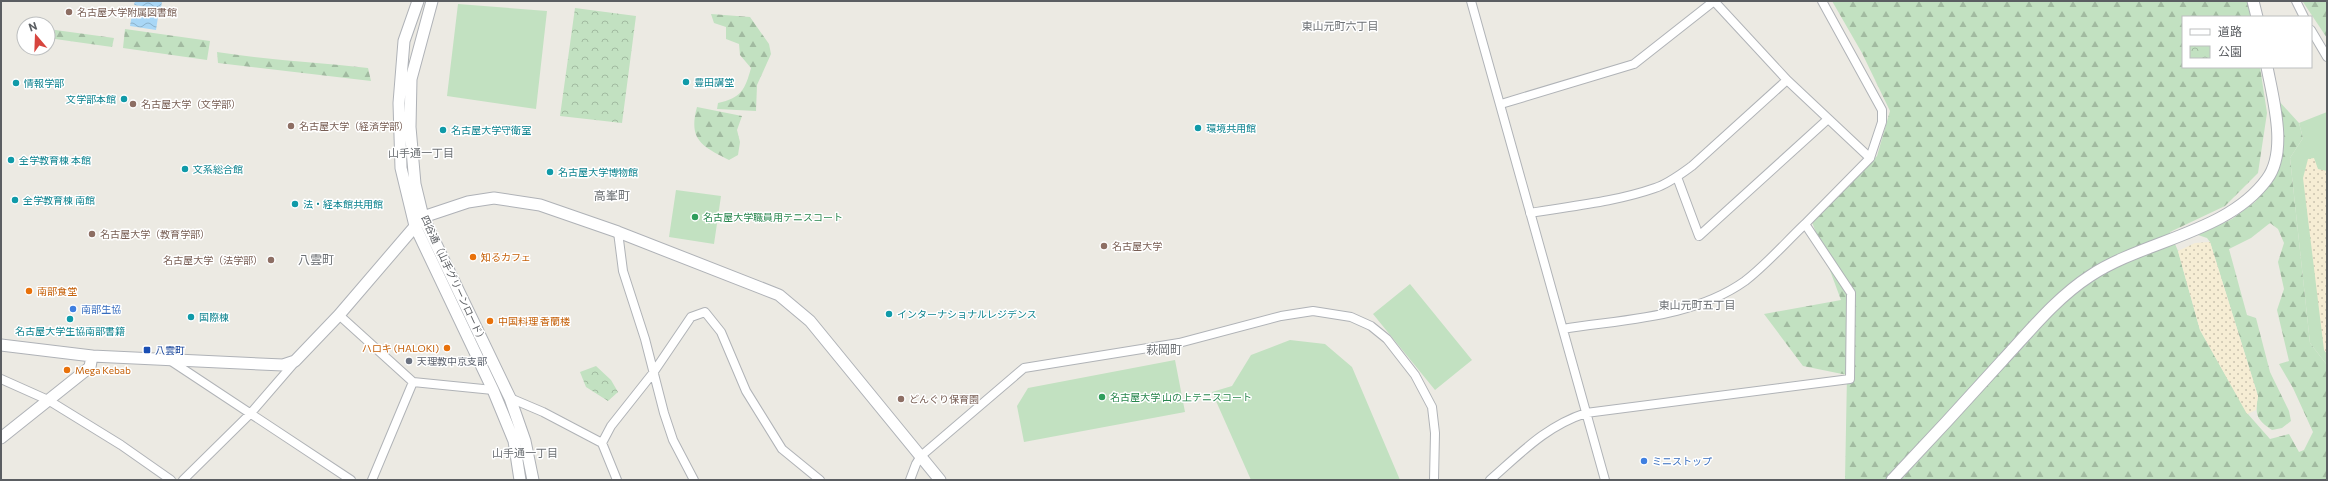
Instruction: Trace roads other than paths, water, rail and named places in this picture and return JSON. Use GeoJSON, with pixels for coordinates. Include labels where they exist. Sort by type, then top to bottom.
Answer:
{"type":"FeatureCollection","features":[{"type":"Feature","properties":{"kind":"street"},"geometry":{"type":"LineString","coordinates":[[418,1],[404,42],[399,104],[401,168],[415,226],[493,390],[514,441],[520,480]]}},
{"type":"Feature","properties":{"kind":"street","name":"四谷通（山手グリーンロード）"},"geometry":{"type":"LineString","coordinates":[[432,1],[411,79],[412,151],[415,184],[423,217],[510,398],[525,441],[533,480]]}},
{"type":"Feature","properties":{"kind":"street"},"geometry":{"type":"LineString","coordinates":[[1471,1],[1605,480]]}},
{"type":"Feature","properties":{"kind":"street"},"geometry":{"type":"LineString","coordinates":[[1501,104],[1634,64],[1714,1],[1787,80],[1870,158]]}},
{"type":"Feature","properties":{"kind":"street"},"geometry":{"type":"LineString","coordinates":[[1563,329],[1686,310],[1715,298],[1745,280],[1805,224],[1870,158],[1882,122],[1882,110],[1822,1]]}},
{"type":"Feature","properties":{"kind":"street"},"geometry":{"type":"LineString","coordinates":[[2253,1],[2257,16]]}},
{"type":"Feature","properties":{"kind":"street"},"geometry":{"type":"LineString","coordinates":[[2296,1],[2304,16]]}},
{"type":"Feature","properties":{"kind":"street"},"geometry":{"type":"LineString","coordinates":[[2312,32],[2327,57]]}},
{"type":"Feature","properties":{"kind":"street"},"geometry":{"type":"LineString","coordinates":[[1892,480],[2065,296],[2090,276],[2125,257],[2226,215],[2247,201],[2268,178],[2279,135],[2267,68]]}},
{"type":"Feature","properties":{"kind":"street"},"geometry":{"type":"LineString","coordinates":[[1530,213],[1627,195],[1656,188],[1677,177],[1692,166],[1787,80]]}},
{"type":"Feature","properties":{"kind":"street"},"geometry":{"type":"LineString","coordinates":[[1677,177],[1699,236],[1828,118]]}},
{"type":"Feature","properties":{"kind":"street"},"geometry":{"type":"LineString","coordinates":[[182,480],[250,414],[295,361],[339,315],[423,217],[468,202],[494,198],[540,205],[618,232],[779,295],[810,321],[922,456],[940,480]]}},
{"type":"Feature","properties":{"kind":"street"},"geometry":{"type":"LineString","coordinates":[[1490,480],[1544,433],[1566,420],[1586,413],[1850,379],[1851,293],[1805,224]]}},
{"type":"Feature","properties":{"kind":"street"},"geometry":{"type":"LineString","coordinates":[[618,232],[623,271],[645,339],[653,372],[674,440],[694,480]]}},
{"type":"Feature","properties":{"kind":"street"},"geometry":{"type":"LineString","coordinates":[[910,480],[916,464],[922,456],[1024,368],[1179,343],[1281,316],[1313,311],[1351,317],[1371,326],[1387,339],[1415,375],[1432,407],[1435,433],[1434,480]]}},
{"type":"Feature","properties":{"kind":"street"},"geometry":{"type":"LineString","coordinates":[[602,443],[611,426],[653,372],[691,317],[705,312],[721,332],[746,391],[782,449],[820,480]]}},
{"type":"Feature","properties":{"kind":"street"},"geometry":{"type":"LineString","coordinates":[[339,315],[413,382],[493,390]]}},
{"type":"Feature","properties":{"kind":"street"},"geometry":{"type":"LineString","coordinates":[[1,344],[92,356],[171,361],[283,365],[295,361]]}},
{"type":"Feature","properties":{"kind":"street"},"geometry":{"type":"LineString","coordinates":[[1,438],[90,367],[92,356]]}},
{"type":"Feature","properties":{"kind":"street"},"geometry":{"type":"LineString","coordinates":[[171,361],[351,480]]}},
{"type":"Feature","properties":{"kind":"street"},"geometry":{"type":"LineString","coordinates":[[1,379],[48,400],[121,445],[171,480]]}},
{"type":"Feature","properties":{"kind":"street"},"geometry":{"type":"LineString","coordinates":[[372,480],[413,382]]}},
{"type":"Feature","properties":{"kind":"street"},"geometry":{"type":"LineString","coordinates":[[510,398],[543,412],[602,443],[617,480]]}},
{"type":"Feature","properties":{"kind":"water"},"geometry":{"type":"Polygon","coordinates":[[[135,1],[162,1],[161,9],[134,5],[135,1]]]}},
{"type":"Feature","properties":{"kind":"water"},"geometry":{"type":"Polygon","coordinates":[[[132,14],[158,17],[156,30],[130,26],[132,14]]]}},
{"type":"Feature","properties":{"kind":"place","name":"名古屋大学附属図書館"},"geometry":{"type":"Point","coordinates":[69,12]}},
{"type":"Feature","properties":{"kind":"place","name":"豊田講堂"},"geometry":{"type":"Point","coordinates":[686,82]}},
{"type":"Feature","properties":{"kind":"place","name":"情報学部"},"geometry":{"type":"Point","coordinates":[16,83]}},
{"type":"Feature","properties":{"kind":"place","name":"文学部本館"},"geometry":{"type":"Point","coordinates":[124,99]}},
{"type":"Feature","properties":{"kind":"place","name":"名古屋大学（文学部）"},"geometry":{"type":"Point","coordinates":[133,104]}},
{"type":"Feature","properties":{"kind":"place","name":"名古屋大学（経済学部）"},"geometry":{"type":"Point","coordinates":[291,126]}},
{"type":"Feature","properties":{"kind":"place","name":"環境共用館"},"geometry":{"type":"Point","coordinates":[1198,128]}},
{"type":"Feature","properties":{"kind":"place","name":"名古屋大学守衛室"},"geometry":{"type":"Point","coordinates":[443,130]}},
{"type":"Feature","properties":{"kind":"place","name":"全学教育棟 本館"},"geometry":{"type":"Point","coordinates":[11,160]}},
{"type":"Feature","properties":{"kind":"place","name":"文系総合館"},"geometry":{"type":"Point","coordinates":[185,169]}},
{"type":"Feature","properties":{"kind":"place","name":"名古屋大学博物館"},"geometry":{"type":"Point","coordinates":[550,172]}},
{"type":"Feature","properties":{"kind":"place","name":"全学教育棟 南館"},"geometry":{"type":"Point","coordinates":[15,200]}},
{"type":"Feature","properties":{"kind":"place","name":"法・経本館共用館"},"geometry":{"type":"Point","coordinates":[295,204]}},
{"type":"Feature","properties":{"kind":"place","name":"名古屋大学職員用テニスコート"},"geometry":{"type":"Point","coordinates":[695,217]}},
{"type":"Feature","properties":{"kind":"place","name":"名古屋大学（教育学部）"},"geometry":{"type":"Point","coordinates":[92,234]}},
{"type":"Feature","properties":{"kind":"place","name":"名古屋大学"},"geometry":{"type":"Point","coordinates":[1104,246]}},
{"type":"Feature","properties":{"kind":"place","name":"知るカフェ"},"geometry":{"type":"Point","coordinates":[473,257]}},
{"type":"Feature","properties":{"kind":"place","name":"名古屋大学（法学部）"},"geometry":{"type":"Point","coordinates":[271,260]}},
{"type":"Feature","properties":{"kind":"place","name":"南部食堂"},"geometry":{"type":"Point","coordinates":[29,291]}},
{"type":"Feature","properties":{"kind":"place","name":"南部生協"},"geometry":{"type":"Point","coordinates":[73,309]}},
{"type":"Feature","properties":{"kind":"place","name":"インターナショナルレジデンス"},"geometry":{"type":"Point","coordinates":[889,314]}},
{"type":"Feature","properties":{"kind":"place","name":"国際棟"},"geometry":{"type":"Point","coordinates":[191,317]}},
{"type":"Feature","properties":{"kind":"place","name":"名古屋大学生協南部書籍"},"geometry":{"type":"Point","coordinates":[70,319]}},
{"type":"Feature","properties":{"kind":"place","name":"中国料理 香蘭楼"},"geometry":{"type":"Point","coordinates":[490,321]}},
{"type":"Feature","properties":{"kind":"place","name":"ハロキ (HALOKI)"},"geometry":{"type":"Point","coordinates":[447,348]}},
{"type":"Feature","properties":{"kind":"place","name":"八雲町"},"geometry":{"type":"Point","coordinates":[147,350]}},
{"type":"Feature","properties":{"kind":"place","name":"天理教中京支部"},"geometry":{"type":"Point","coordinates":[409,361]}},
{"type":"Feature","properties":{"kind":"place","name":"Mega Kebab"},"geometry":{"type":"Point","coordinates":[67,370]}},
{"type":"Feature","properties":{"kind":"place","name":"名古屋大学 山の上テニスコート"},"geometry":{"type":"Point","coordinates":[1102,397]}},
{"type":"Feature","properties":{"kind":"place","name":"どんぐり保育園"},"geometry":{"type":"Point","coordinates":[901,399]}},
{"type":"Feature","properties":{"kind":"place","name":"ミニストップ"},"geometry":{"type":"Point","coordinates":[1644,461]}},
{"type":"Feature","properties":{"kind":"district","name":"東山元町六丁目"},"geometry":{"type":"Point","coordinates":[1340,25]}},
{"type":"Feature","properties":{"kind":"district","name":"山手通一丁目"},"geometry":{"type":"Point","coordinates":[421,152]}},
{"type":"Feature","properties":{"kind":"district","name":"高峯町"},"geometry":{"type":"Point","coordinates":[612,195]}},
{"type":"Feature","properties":{"kind":"district","name":"八雲町"},"geometry":{"type":"Point","coordinates":[316,259]}},
{"type":"Feature","properties":{"kind":"district","name":"東山元町五丁目"},"geometry":{"type":"Point","coordinates":[1697,304]}},
{"type":"Feature","properties":{"kind":"district","name":"萩岡町"},"geometry":{"type":"Point","coordinates":[1164,349]}},
{"type":"Feature","properties":{"kind":"district","name":"山手通一丁目"},"geometry":{"type":"Point","coordinates":[525,452]}}]}
